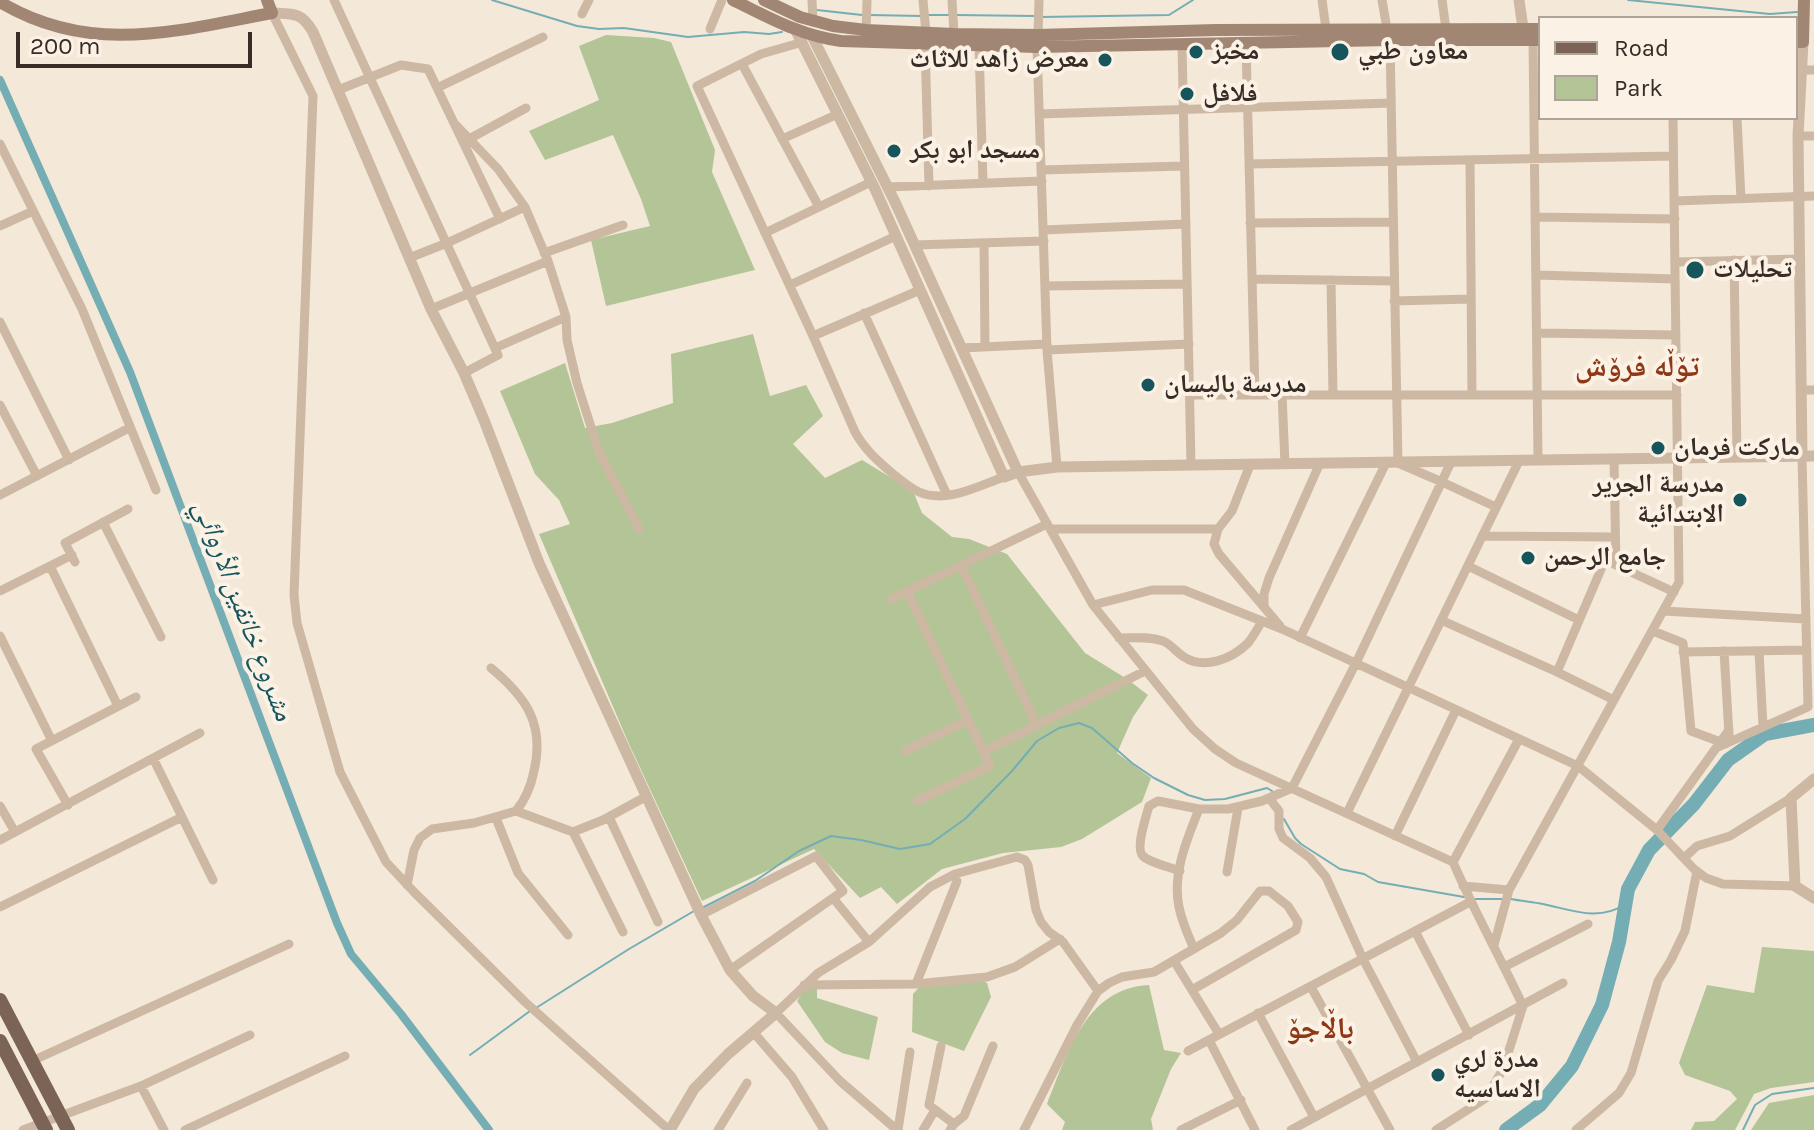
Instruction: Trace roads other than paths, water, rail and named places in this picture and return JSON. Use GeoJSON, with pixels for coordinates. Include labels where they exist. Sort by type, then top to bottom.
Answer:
{"type":"FeatureCollection","features":[{"type":"Feature","properties":{"kind":"main road"},"geometry":{"type":"LineString","coordinates":[[0,2],[47,25],[119,36],[201,27],[272,13],[267,0]]}},
{"type":"Feature","properties":{"kind":"main road"},"geometry":{"type":"LineString","coordinates":[[733,0],[804,36],[841,41],[866,31]]}},
{"type":"Feature","properties":{"kind":"main road"},"geometry":{"type":"LineString","coordinates":[[764,0],[813,22],[866,31],[1038,36],[1182,45],[1246,44],[1345,35],[1538,36]]}},
{"type":"Feature","properties":{"kind":"main road"},"geometry":{"type":"LineString","coordinates":[[1388,34],[1446,29],[1523,28],[1538,36]]}},
{"type":"Feature","properties":{"kind":"main road"},"geometry":{"type":"LineString","coordinates":[[1096,40],[1326,29],[1345,35]]}},
{"type":"Feature","properties":{"kind":"main road"},"geometry":{"type":"LineString","coordinates":[[926,33],[979,46],[1038,36]]}},
{"type":"Feature","properties":{"kind":"main road"},"geometry":{"type":"LineString","coordinates":[[0,1000],[68,1130]]}},
{"type":"Feature","properties":{"kind":"main road"},"geometry":{"type":"LineString","coordinates":[[0,1041],[44,1126]]}},
{"type":"Feature","properties":{"kind":"street"},"geometry":{"type":"LineString","coordinates":[[334,0],[498,355],[464,373]]}},
{"type":"Feature","properties":{"kind":"street"},"geometry":{"type":"LineString","coordinates":[[582,14],[589,0]]}},
{"type":"Feature","properties":{"kind":"street"},"geometry":{"type":"LineString","coordinates":[[710,29],[722,0]]}},
{"type":"Feature","properties":{"kind":"street"},"geometry":{"type":"LineString","coordinates":[[812,0],[813,22]]}},
{"type":"Feature","properties":{"kind":"street"},"geometry":{"type":"LineString","coordinates":[[1039,0],[1039,114],[1047,347],[1057,467]]}},
{"type":"Feature","properties":{"kind":"street"},"geometry":{"type":"LineString","coordinates":[[1322,0],[1326,29]]}},
{"type":"Feature","properties":{"kind":"street"},"geometry":{"type":"LineString","coordinates":[[1300,638],[1392,463],[1396,395],[1391,103],[1388,34],[1382,0]]}},
{"type":"Feature","properties":{"kind":"street"},"geometry":{"type":"LineString","coordinates":[[1442,0],[1446,29]]}},
{"type":"Feature","properties":{"kind":"street"},"geometry":{"type":"LineString","coordinates":[[1519,0],[1523,28]]}},
{"type":"Feature","properties":{"kind":"street"},"geometry":{"type":"LineString","coordinates":[[866,31],[867,4]]}},
{"type":"Feature","properties":{"kind":"street"},"geometry":{"type":"LineString","coordinates":[[952,4],[954,34]]}},
{"type":"Feature","properties":{"kind":"street"},"geometry":{"type":"LineString","coordinates":[[924,5],[929,186]]}},
{"type":"Feature","properties":{"kind":"street"},"geometry":{"type":"LineString","coordinates":[[898,1130],[840,1081],[776,1013],[753,996],[730,970],[699,910],[539,563],[464,373],[431,309],[313,32],[304,19],[294,14],[272,13],[313,96],[294,579],[297,623],[340,772],[386,862],[525,1002],[669,1130],[694,1089],[728,1054],[754,1033],[776,1013],[804,985],[825,968],[869,942],[917,898],[942,879],[955,874],[1023,858],[1028,865],[1041,922],[1060,939],[1098,991]]}},
{"type":"Feature","properties":{"kind":"street"},"geometry":{"type":"LineString","coordinates":[[1653,631],[1683,643],[1691,731],[1723,744],[1808,707],[1808,456],[1799,338],[1798,136],[1803,24]]}},
{"type":"Feature","properties":{"kind":"street"},"geometry":{"type":"LineString","coordinates":[[804,36],[697,86],[855,432],[868,452],[915,490],[927,495],[947,495],[1018,472],[1057,467],[1808,456]]}},
{"type":"Feature","properties":{"kind":"street"},"geometry":{"type":"LineString","coordinates":[[804,36],[838,114],[850,126],[871,182],[1004,477]]}},
{"type":"Feature","properties":{"kind":"street"},"geometry":{"type":"LineString","coordinates":[[804,36],[850,126],[895,202],[1018,472],[1093,605],[1193,729],[1215,749],[1287,790],[1347,813],[1453,862],[1523,1006],[1503,1069],[1486,1098],[1436,1130]]}},
{"type":"Feature","properties":{"kind":"street"},"geometry":{"type":"LineString","coordinates":[[1538,36],[1535,159],[1538,460]]}},
{"type":"Feature","properties":{"kind":"street"},"geometry":{"type":"LineString","coordinates":[[437,88],[543,37]]}},
{"type":"Feature","properties":{"kind":"street"},"geometry":{"type":"LineString","coordinates":[[1246,44],[1255,394]]}},
{"type":"Feature","properties":{"kind":"street"},"geometry":{"type":"LineString","coordinates":[[1182,45],[1191,465]]}},
{"type":"Feature","properties":{"kind":"street"},"geometry":{"type":"LineString","coordinates":[[979,46],[983,183]]}},
{"type":"Feature","properties":{"kind":"street"},"geometry":{"type":"LineString","coordinates":[[742,64],[819,207]]}},
{"type":"Feature","properties":{"kind":"street"},"geometry":{"type":"LineString","coordinates":[[338,90],[401,65],[428,69],[500,219]]}},
{"type":"Feature","properties":{"kind":"street"},"geometry":{"type":"LineString","coordinates":[[1801,70],[1814,70]]}},
{"type":"Feature","properties":{"kind":"street"},"geometry":{"type":"LineString","coordinates":[[1039,114],[1391,103]]}},
{"type":"Feature","properties":{"kind":"street"},"geometry":{"type":"LineString","coordinates":[[469,139],[526,108]]}},
{"type":"Feature","properties":{"kind":"street"},"geometry":{"type":"LineString","coordinates":[[782,139],[838,114]]}},
{"type":"Feature","properties":{"kind":"street"},"geometry":{"type":"LineString","coordinates":[[1494,945],[1509,890],[1679,582],[1673,120]]}},
{"type":"Feature","properties":{"kind":"street"},"geometry":{"type":"LineString","coordinates":[[1737,120],[1741,199]]}},
{"type":"Feature","properties":{"kind":"street"},"geometry":{"type":"LineString","coordinates":[[455,124],[498,169],[525,207],[566,317],[567,340],[577,383],[599,452],[639,529]]}},
{"type":"Feature","properties":{"kind":"street"},"geometry":{"type":"LineString","coordinates":[[1798,136],[1814,136]]}},
{"type":"Feature","properties":{"kind":"street"},"geometry":{"type":"LineString","coordinates":[[0,144],[82,309],[156,490]]}},
{"type":"Feature","properties":{"kind":"street"},"geometry":{"type":"LineString","coordinates":[[1249,164],[1673,156]]}},
{"type":"Feature","properties":{"kind":"street"},"geometry":{"type":"LineString","coordinates":[[1470,160],[1472,395]]}},
{"type":"Feature","properties":{"kind":"street"},"geometry":{"type":"LineString","coordinates":[[887,187],[983,183],[1042,175],[1184,166]]}},
{"type":"Feature","properties":{"kind":"street"},"geometry":{"type":"LineString","coordinates":[[765,233],[871,182]]}},
{"type":"Feature","properties":{"kind":"street"},"geometry":{"type":"LineString","coordinates":[[1675,201],[1814,196]]}},
{"type":"Feature","properties":{"kind":"street"},"geometry":{"type":"LineString","coordinates":[[883,208],[895,202]]}},
{"type":"Feature","properties":{"kind":"street"},"geometry":{"type":"LineString","coordinates":[[409,258],[525,207]]}},
{"type":"Feature","properties":{"kind":"street"},"geometry":{"type":"LineString","coordinates":[[0,226],[33,211]]}},
{"type":"Feature","properties":{"kind":"street"},"geometry":{"type":"LineString","coordinates":[[1535,217],[1675,219]]}},
{"type":"Feature","properties":{"kind":"street"},"geometry":{"type":"LineString","coordinates":[[1250,223],[1393,222]]}},
{"type":"Feature","properties":{"kind":"street"},"geometry":{"type":"LineString","coordinates":[[914,245],[984,243],[1186,224]]}},
{"type":"Feature","properties":{"kind":"street"},"geometry":{"type":"LineString","coordinates":[[431,309],[623,225]]}},
{"type":"Feature","properties":{"kind":"street"},"geometry":{"type":"LineString","coordinates":[[790,285],[896,236]]}},
{"type":"Feature","properties":{"kind":"street"},"geometry":{"type":"LineString","coordinates":[[984,243],[985,347]]}},
{"type":"Feature","properties":{"kind":"street"},"geometry":{"type":"LineString","coordinates":[[1675,262],[1799,259]]}},
{"type":"Feature","properties":{"kind":"street"},"geometry":{"type":"LineString","coordinates":[[1734,260],[1737,457]]}},
{"type":"Feature","properties":{"kind":"street"},"geometry":{"type":"LineString","coordinates":[[1536,275],[1675,279]]}},
{"type":"Feature","properties":{"kind":"street"},"geometry":{"type":"LineString","coordinates":[[1252,279],[1394,281]]}},
{"type":"Feature","properties":{"kind":"street"},"geometry":{"type":"LineString","coordinates":[[1331,280],[1333,395]]}},
{"type":"Feature","properties":{"kind":"street"},"geometry":{"type":"LineString","coordinates":[[1045,286],[1187,284]]}},
{"type":"Feature","properties":{"kind":"street"},"geometry":{"type":"LineString","coordinates":[[813,336],[920,290]]}},
{"type":"Feature","properties":{"kind":"street"},"geometry":{"type":"LineString","coordinates":[[1394,301],[1471,299]]}},
{"type":"Feature","properties":{"kind":"street"},"geometry":{"type":"LineString","coordinates":[[932,318],[945,312]]}},
{"type":"Feature","properties":{"kind":"street"},"geometry":{"type":"LineString","coordinates":[[864,313],[947,495]]}},
{"type":"Feature","properties":{"kind":"street"},"geometry":{"type":"LineString","coordinates":[[495,348],[566,317]]}},
{"type":"Feature","properties":{"kind":"street"},"geometry":{"type":"LineString","coordinates":[[0,322],[69,460]]}},
{"type":"Feature","properties":{"kind":"street"},"geometry":{"type":"LineString","coordinates":[[1537,333],[1676,335]]}},
{"type":"Feature","properties":{"kind":"street"},"geometry":{"type":"LineString","coordinates":[[1799,338],[1814,338]]}},
{"type":"Feature","properties":{"kind":"street"},"geometry":{"type":"LineString","coordinates":[[961,348],[1189,344]]}},
{"type":"Feature","properties":{"kind":"street"},"geometry":{"type":"LineString","coordinates":[[1801,390],[1814,390]]}},
{"type":"Feature","properties":{"kind":"street"},"geometry":{"type":"LineString","coordinates":[[1282,394],[1285,464]]}},
{"type":"Feature","properties":{"kind":"street"},"geometry":{"type":"LineString","coordinates":[[1190,395],[1677,395]]}},
{"type":"Feature","properties":{"kind":"street"},"geometry":{"type":"LineString","coordinates":[[0,405],[37,476]]}},
{"type":"Feature","properties":{"kind":"street"},"geometry":{"type":"LineString","coordinates":[[0,483],[3,494],[129,428]]}},
{"type":"Feature","properties":{"kind":"street"},"geometry":{"type":"LineString","coordinates":[[1614,459],[1616,565]]}},
{"type":"Feature","properties":{"kind":"street"},"geometry":{"type":"LineString","coordinates":[[1347,813],[1519,461]]}},
{"type":"Feature","properties":{"kind":"street"},"geometry":{"type":"LineString","coordinates":[[1180,871],[1145,858],[1140,851],[1149,806],[1158,801],[1199,809],[1238,808],[1287,790],[1356,663],[1451,462]]}},
{"type":"Feature","properties":{"kind":"street"},"geometry":{"type":"LineString","coordinates":[[1264,607],[1269,578],[1320,463]]}},
{"type":"Feature","properties":{"kind":"street"},"geometry":{"type":"LineString","coordinates":[[1392,463],[1496,507]]}},
{"type":"Feature","properties":{"kind":"street"},"geometry":{"type":"LineString","coordinates":[[1250,465],[1232,511],[1218,529],[1214,544],[1282,629]]}},
{"type":"Feature","properties":{"kind":"street"},"geometry":{"type":"LineString","coordinates":[[0,591],[50,566],[73,559],[65,543],[128,509]]}},
{"type":"Feature","properties":{"kind":"street"},"geometry":{"type":"LineString","coordinates":[[103,522],[161,637]]}},
{"type":"Feature","properties":{"kind":"street"},"geometry":{"type":"LineString","coordinates":[[891,599],[1048,526],[1218,529]]}},
{"type":"Feature","properties":{"kind":"street"},"geometry":{"type":"LineString","coordinates":[[1482,536],[1615,537]]}},
{"type":"Feature","properties":{"kind":"street"},"geometry":{"type":"LineString","coordinates":[[1557,672],[1605,560],[1674,592]]}},
{"type":"Feature","properties":{"kind":"street"},"geometry":{"type":"LineString","coordinates":[[961,565],[1037,725]]}},
{"type":"Feature","properties":{"kind":"street"},"geometry":{"type":"LineString","coordinates":[[50,566],[118,706]]}},
{"type":"Feature","properties":{"kind":"street"},"geometry":{"type":"LineString","coordinates":[[1468,566],[1579,620]]}},
{"type":"Feature","properties":{"kind":"street"},"geometry":{"type":"LineString","coordinates":[[1093,605],[1152,590],[1184,590],[1282,629],[1578,766],[1657,830],[1706,878],[1723,884],[1795,886],[1814,898]]}},
{"type":"Feature","properties":{"kind":"street"},"geometry":{"type":"LineString","coordinates":[[907,591],[990,766],[917,801]]}},
{"type":"Feature","properties":{"kind":"street"},"geometry":{"type":"LineString","coordinates":[[1663,611],[1806,619]]}},
{"type":"Feature","properties":{"kind":"street"},"geometry":{"type":"LineString","coordinates":[[1441,620],[1614,700]]}},
{"type":"Feature","properties":{"kind":"street"},"geometry":{"type":"LineString","coordinates":[[1119,638],[1143,637],[1162,641],[1185,658],[1202,663],[1217,662],[1248,642],[1262,621]]}},
{"type":"Feature","properties":{"kind":"street"},"geometry":{"type":"LineString","coordinates":[[0,636],[52,741]]}},
{"type":"Feature","properties":{"kind":"street"},"geometry":{"type":"LineString","coordinates":[[1683,652],[1809,648]]}},
{"type":"Feature","properties":{"kind":"street"},"geometry":{"type":"LineString","coordinates":[[1657,830],[1723,744],[1729,730],[1724,651]]}},
{"type":"Feature","properties":{"kind":"street"},"geometry":{"type":"LineString","coordinates":[[1759,651],[1763,727]]}},
{"type":"Feature","properties":{"kind":"street"},"geometry":{"type":"LineString","coordinates":[[407,885],[414,850],[420,838],[432,829],[496,818],[516,811],[531,786],[538,748],[538,733],[533,718],[522,697],[491,668]]}},
{"type":"Feature","properties":{"kind":"street"},"geometry":{"type":"LineString","coordinates":[[983,752],[1145,671]]}},
{"type":"Feature","properties":{"kind":"street"},"geometry":{"type":"LineString","coordinates":[[68,805],[36,749],[136,697]]}},
{"type":"Feature","properties":{"kind":"street"},"geometry":{"type":"LineString","coordinates":[[1395,836],[1456,710]]}},
{"type":"Feature","properties":{"kind":"street"},"geometry":{"type":"LineString","coordinates":[[905,751],[968,720]]}},
{"type":"Feature","properties":{"kind":"street"},"geometry":{"type":"LineString","coordinates":[[0,840],[200,733]]}},
{"type":"Feature","properties":{"kind":"street"},"geometry":{"type":"LineString","coordinates":[[1453,862],[1519,739]]}},
{"type":"Feature","properties":{"kind":"street"},"geometry":{"type":"LineString","coordinates":[[153,758],[213,880]]}},
{"type":"Feature","properties":{"kind":"street"},"geometry":{"type":"LineString","coordinates":[[1684,858],[1697,846],[1730,836],[1791,798],[1814,779]]}},
{"type":"Feature","properties":{"kind":"street"},"geometry":{"type":"LineString","coordinates":[[516,811],[573,832],[647,796]]}},
{"type":"Feature","properties":{"kind":"street"},"geometry":{"type":"LineString","coordinates":[[1269,798],[1279,811],[1281,835],[1310,858],[1326,877],[1363,959],[1417,1062]]}},
{"type":"Feature","properties":{"kind":"street"},"geometry":{"type":"LineString","coordinates":[[1791,798],[1795,886]]}},
{"type":"Feature","properties":{"kind":"street"},"geometry":{"type":"LineString","coordinates":[[0,806],[15,832]]}},
{"type":"Feature","properties":{"kind":"street"},"geometry":{"type":"LineString","coordinates":[[1227,872],[1238,808]]}},
{"type":"Feature","properties":{"kind":"street"},"geometry":{"type":"LineString","coordinates":[[1194,949],[1179,907],[1177,887],[1187,840],[1199,809]]}},
{"type":"Feature","properties":{"kind":"street"},"geometry":{"type":"LineString","coordinates":[[0,907],[182,817]]}},
{"type":"Feature","properties":{"kind":"street"},"geometry":{"type":"LineString","coordinates":[[609,817],[658,922]]}},
{"type":"Feature","properties":{"kind":"street"},"geometry":{"type":"LineString","coordinates":[[496,818],[518,873],[568,935]]}},
{"type":"Feature","properties":{"kind":"street"},"geometry":{"type":"LineString","coordinates":[[573,832],[623,932]]}},
{"type":"Feature","properties":{"kind":"street"},"geometry":{"type":"LineString","coordinates":[[699,910],[816,856],[843,891],[730,970]]}},
{"type":"Feature","properties":{"kind":"street"},"geometry":{"type":"LineString","coordinates":[[1576,1130],[1619,1093],[1631,1073],[1658,981],[1685,931],[1697,871]]}},
{"type":"Feature","properties":{"kind":"street"},"geometry":{"type":"LineString","coordinates":[[916,984],[957,881]]}},
{"type":"Feature","properties":{"kind":"street"},"geometry":{"type":"LineString","coordinates":[[1463,886],[1509,890]]}},
{"type":"Feature","properties":{"kind":"street"},"geometry":{"type":"LineString","coordinates":[[1024,1130],[1070,1038],[1098,991],[1116,979],[1154,972],[1194,949],[1232,925],[1257,892],[1269,891],[1283,901],[1298,922],[1294,931],[1192,990]]}},
{"type":"Feature","properties":{"kind":"street"},"geometry":{"type":"LineString","coordinates":[[833,898],[869,942]]}},
{"type":"Feature","properties":{"kind":"street"},"geometry":{"type":"LineString","coordinates":[[1188,1051],[1470,902]]}},
{"type":"Feature","properties":{"kind":"street"},"geometry":{"type":"LineString","coordinates":[[1504,967],[1588,924]]}},
{"type":"Feature","properties":{"kind":"street"},"geometry":{"type":"LineString","coordinates":[[1415,931],[1469,1035]]}},
{"type":"Feature","properties":{"kind":"street"},"geometry":{"type":"LineString","coordinates":[[804,985],[916,984],[997,974],[1015,967],[1060,939]]}},
{"type":"Feature","properties":{"kind":"street"},"geometry":{"type":"LineString","coordinates":[[32,1061],[289,944]]}},
{"type":"Feature","properties":{"kind":"street"},"geometry":{"type":"LineString","coordinates":[[1174,961],[1219,1034]]}},
{"type":"Feature","properties":{"kind":"street"},"geometry":{"type":"LineString","coordinates":[[1291,1130],[1563,983]]}},
{"type":"Feature","properties":{"kind":"street"},"geometry":{"type":"LineString","coordinates":[[1311,987],[1390,1130]]}},
{"type":"Feature","properties":{"kind":"street"},"geometry":{"type":"LineString","coordinates":[[1258,1013],[1314,1117]]}},
{"type":"Feature","properties":{"kind":"street"},"geometry":{"type":"LineString","coordinates":[[754,1033],[792,1077],[824,1130]]}},
{"type":"Feature","properties":{"kind":"street"},"geometry":{"type":"LineString","coordinates":[[23,1130],[44,1126],[60,1116],[141,1086],[250,1035]]}},
{"type":"Feature","properties":{"kind":"street"},"geometry":{"type":"LineString","coordinates":[[1209,1040],[1255,1130]]}},
{"type":"Feature","properties":{"kind":"street"},"geometry":{"type":"LineString","coordinates":[[941,1046],[929,1105],[952,1127],[964,1116],[993,1046]]}},
{"type":"Feature","properties":{"kind":"street"},"geometry":{"type":"LineString","coordinates":[[898,1130],[910,1052]]}},
{"type":"Feature","properties":{"kind":"street"},"geometry":{"type":"LineString","coordinates":[[185,1130],[345,1056]]}},
{"type":"Feature","properties":{"kind":"street"},"geometry":{"type":"LineString","coordinates":[[718,1130],[747,1083]]}},
{"type":"Feature","properties":{"kind":"street"},"geometry":{"type":"LineString","coordinates":[[141,1086],[164,1130]]}},
{"type":"Feature","properties":{"kind":"street"},"geometry":{"type":"LineString","coordinates":[[1181,1130],[1241,1100]]}},
{"type":"Feature","properties":{"kind":"street"},"geometry":{"type":"LineString","coordinates":[[923,1130],[935,1110]]}},
{"type":"Feature","properties":{"kind":"waterway"},"geometry":{"type":"LineString","coordinates":[[492,0],[577,26],[599,29],[624,28],[688,37],[782,32]]}},
{"type":"Feature","properties":{"kind":"waterway"},"geometry":{"type":"LineString","coordinates":[[1041,17],[1169,15],[1193,0]]}},
{"type":"Feature","properties":{"kind":"waterway"},"geometry":{"type":"LineString","coordinates":[[1628,0],[1770,14],[1797,12]]}},
{"type":"Feature","properties":{"kind":"waterway"},"geometry":{"type":"LineString","coordinates":[[817,10],[862,15]]}},
{"type":"Feature","properties":{"kind":"waterway"},"geometry":{"type":"LineString","coordinates":[[869,15],[922,16]]}},
{"type":"Feature","properties":{"kind":"waterway"},"geometry":{"type":"LineString","coordinates":[[929,15],[950,15]]}},
{"type":"Feature","properties":{"kind":"waterway"},"geometry":{"type":"LineString","coordinates":[[957,15],[1034,16]]}},
{"type":"Feature","properties":{"kind":"waterway","name":"مشروع خانقين الأروائي"},"geometry":{"type":"LineString","coordinates":[[0,80],[130,372],[351,954],[489,1130]]}},
{"type":"Feature","properties":{"kind":"waterway"},"geometry":{"type":"LineString","coordinates":[[704,907],[755,881],[799,851],[831,836],[900,849],[930,844],[965,819],[1037,741],[1059,728],[1079,723],[1092,728],[1154,778],[1188,795],[1205,800],[1225,799],[1267,788],[1272,791]]}},
{"type":"Feature","properties":{"kind":"waterway"},"geometry":{"type":"LineString","coordinates":[[1506,1130],[1540,1105],[1572,1066],[1602,1005],[1619,942],[1628,889],[1649,850],[1694,804],[1728,760],[1765,734],[1814,725]]}},
{"type":"Feature","properties":{"kind":"waterway"},"geometry":{"type":"LineString","coordinates":[[1284,819],[1301,844],[1340,869],[1364,874],[1378,882],[1464,897]]}},
{"type":"Feature","properties":{"kind":"waterway"},"geometry":{"type":"LineString","coordinates":[[1475,899],[1504,899]]}},
{"type":"Feature","properties":{"kind":"waterway"},"geometry":{"type":"LineString","coordinates":[[1511,899],[1595,913],[1626,904]]}},
{"type":"Feature","properties":{"kind":"waterway"},"geometry":{"type":"LineString","coordinates":[[536,1008],[694,911]]}},
{"type":"Feature","properties":{"kind":"waterway"},"geometry":{"type":"LineString","coordinates":[[470,1055],[530,1011]]}},
{"type":"Feature","properties":{"kind":"waterway"},"geometry":{"type":"LineString","coordinates":[[1743,1130],[1755,1105],[1772,1094],[1814,1088]]}},
{"type":"Feature","properties":{"kind":"place","name":"مخبز"},"geometry":{"type":"Point","coordinates":[1196,52]}},
{"type":"Feature","properties":{"kind":"place","name":"معاون طبي"},"geometry":{"type":"Point","coordinates":[1340,52]}},
{"type":"Feature","properties":{"kind":"place","name":"معرض زاهد للاثاث"},"geometry":{"type":"Point","coordinates":[1105,60]}},
{"type":"Feature","properties":{"kind":"place","name":"فلافل"},"geometry":{"type":"Point","coordinates":[1187,94]}},
{"type":"Feature","properties":{"kind":"place","name":"مسجد ابو بكر"},"geometry":{"type":"Point","coordinates":[894,151]}},
{"type":"Feature","properties":{"kind":"place","name":"تحلیلات"},"geometry":{"type":"Point","coordinates":[1695,270]}},
{"type":"Feature","properties":{"kind":"place","name":"مدرسة بالیسان"},"geometry":{"type":"Point","coordinates":[1148,385]}},
{"type":"Feature","properties":{"kind":"place","name":"مارکت فرمان"},"geometry":{"type":"Point","coordinates":[1658,448]}},
{"type":"Feature","properties":{"kind":"place","name":"مدرسة الجرير الابتدائية"},"geometry":{"type":"Point","coordinates":[1740,500]}},
{"type":"Feature","properties":{"kind":"place","name":"جامع الرحمن"},"geometry":{"type":"Point","coordinates":[1528,558]}},
{"type":"Feature","properties":{"kind":"place","name":"مدرة لري الاساسیه"},"geometry":{"type":"Point","coordinates":[1438,1075]}},
{"type":"Feature","properties":{"kind":"district","name":"تۆڵە فرۆش"},"geometry":{"type":"Point","coordinates":[1637,367]}},
{"type":"Feature","properties":{"kind":"district","name":"باڵاجۆ"},"geometry":{"type":"Point","coordinates":[1320,1029]}}]}
